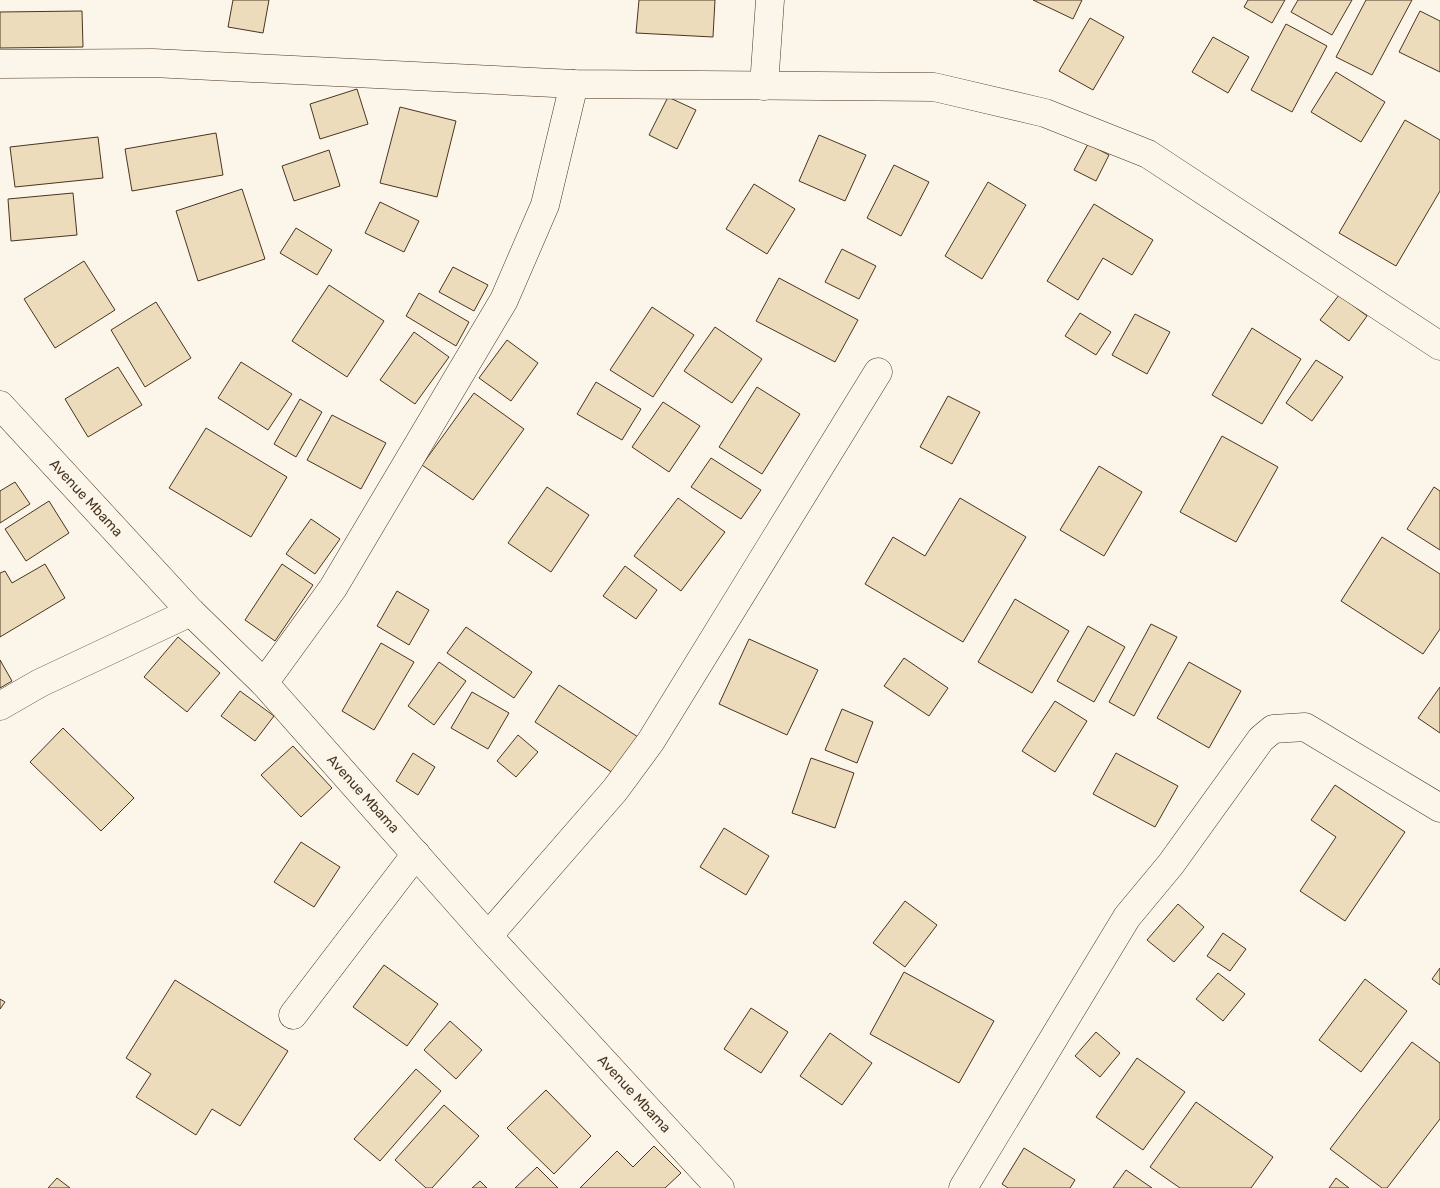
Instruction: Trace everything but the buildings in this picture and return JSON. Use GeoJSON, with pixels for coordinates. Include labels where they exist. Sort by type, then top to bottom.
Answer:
{"type":"FeatureCollection","features":[{"type":"Feature","properties":{"kind":"street"},"geometry":{"type":"LineString","coordinates":[[764,86],[770,0]]}},
{"type":"Feature","properties":{"kind":"street"},"geometry":{"type":"LineString","coordinates":[[0,64],[153,63],[574,84],[934,87],[1045,113],[1148,154],[1440,346]]}},
{"type":"Feature","properties":{"kind":"street"},"geometry":{"type":"LineString","coordinates":[[264,683],[334,588],[504,300],[545,205],[574,84]]}},
{"type":"Feature","properties":{"kind":"street"},"geometry":{"type":"LineString","coordinates":[[488,936],[615,790],[651,741],[878,372]]}},
{"type":"Feature","properties":{"kind":"street","name":"Avenue Mbama"},"geometry":{"type":"LineString","coordinates":[[0,405],[192,612],[264,683],[710,1184]]}},
{"type":"Feature","properties":{"kind":"street"},"geometry":{"type":"LineString","coordinates":[[0,706],[40,683],[192,612]]}},
{"type":"Feature","properties":{"kind":"street"},"geometry":{"type":"LineString","coordinates":[[963,1188],[1127,917],[1171,864],[1261,739],[1273,729],[1305,727],[1440,808]]}},
{"type":"Feature","properties":{"kind":"street"},"geometry":{"type":"LineString","coordinates":[[293,1015],[416,854]]}}]}
